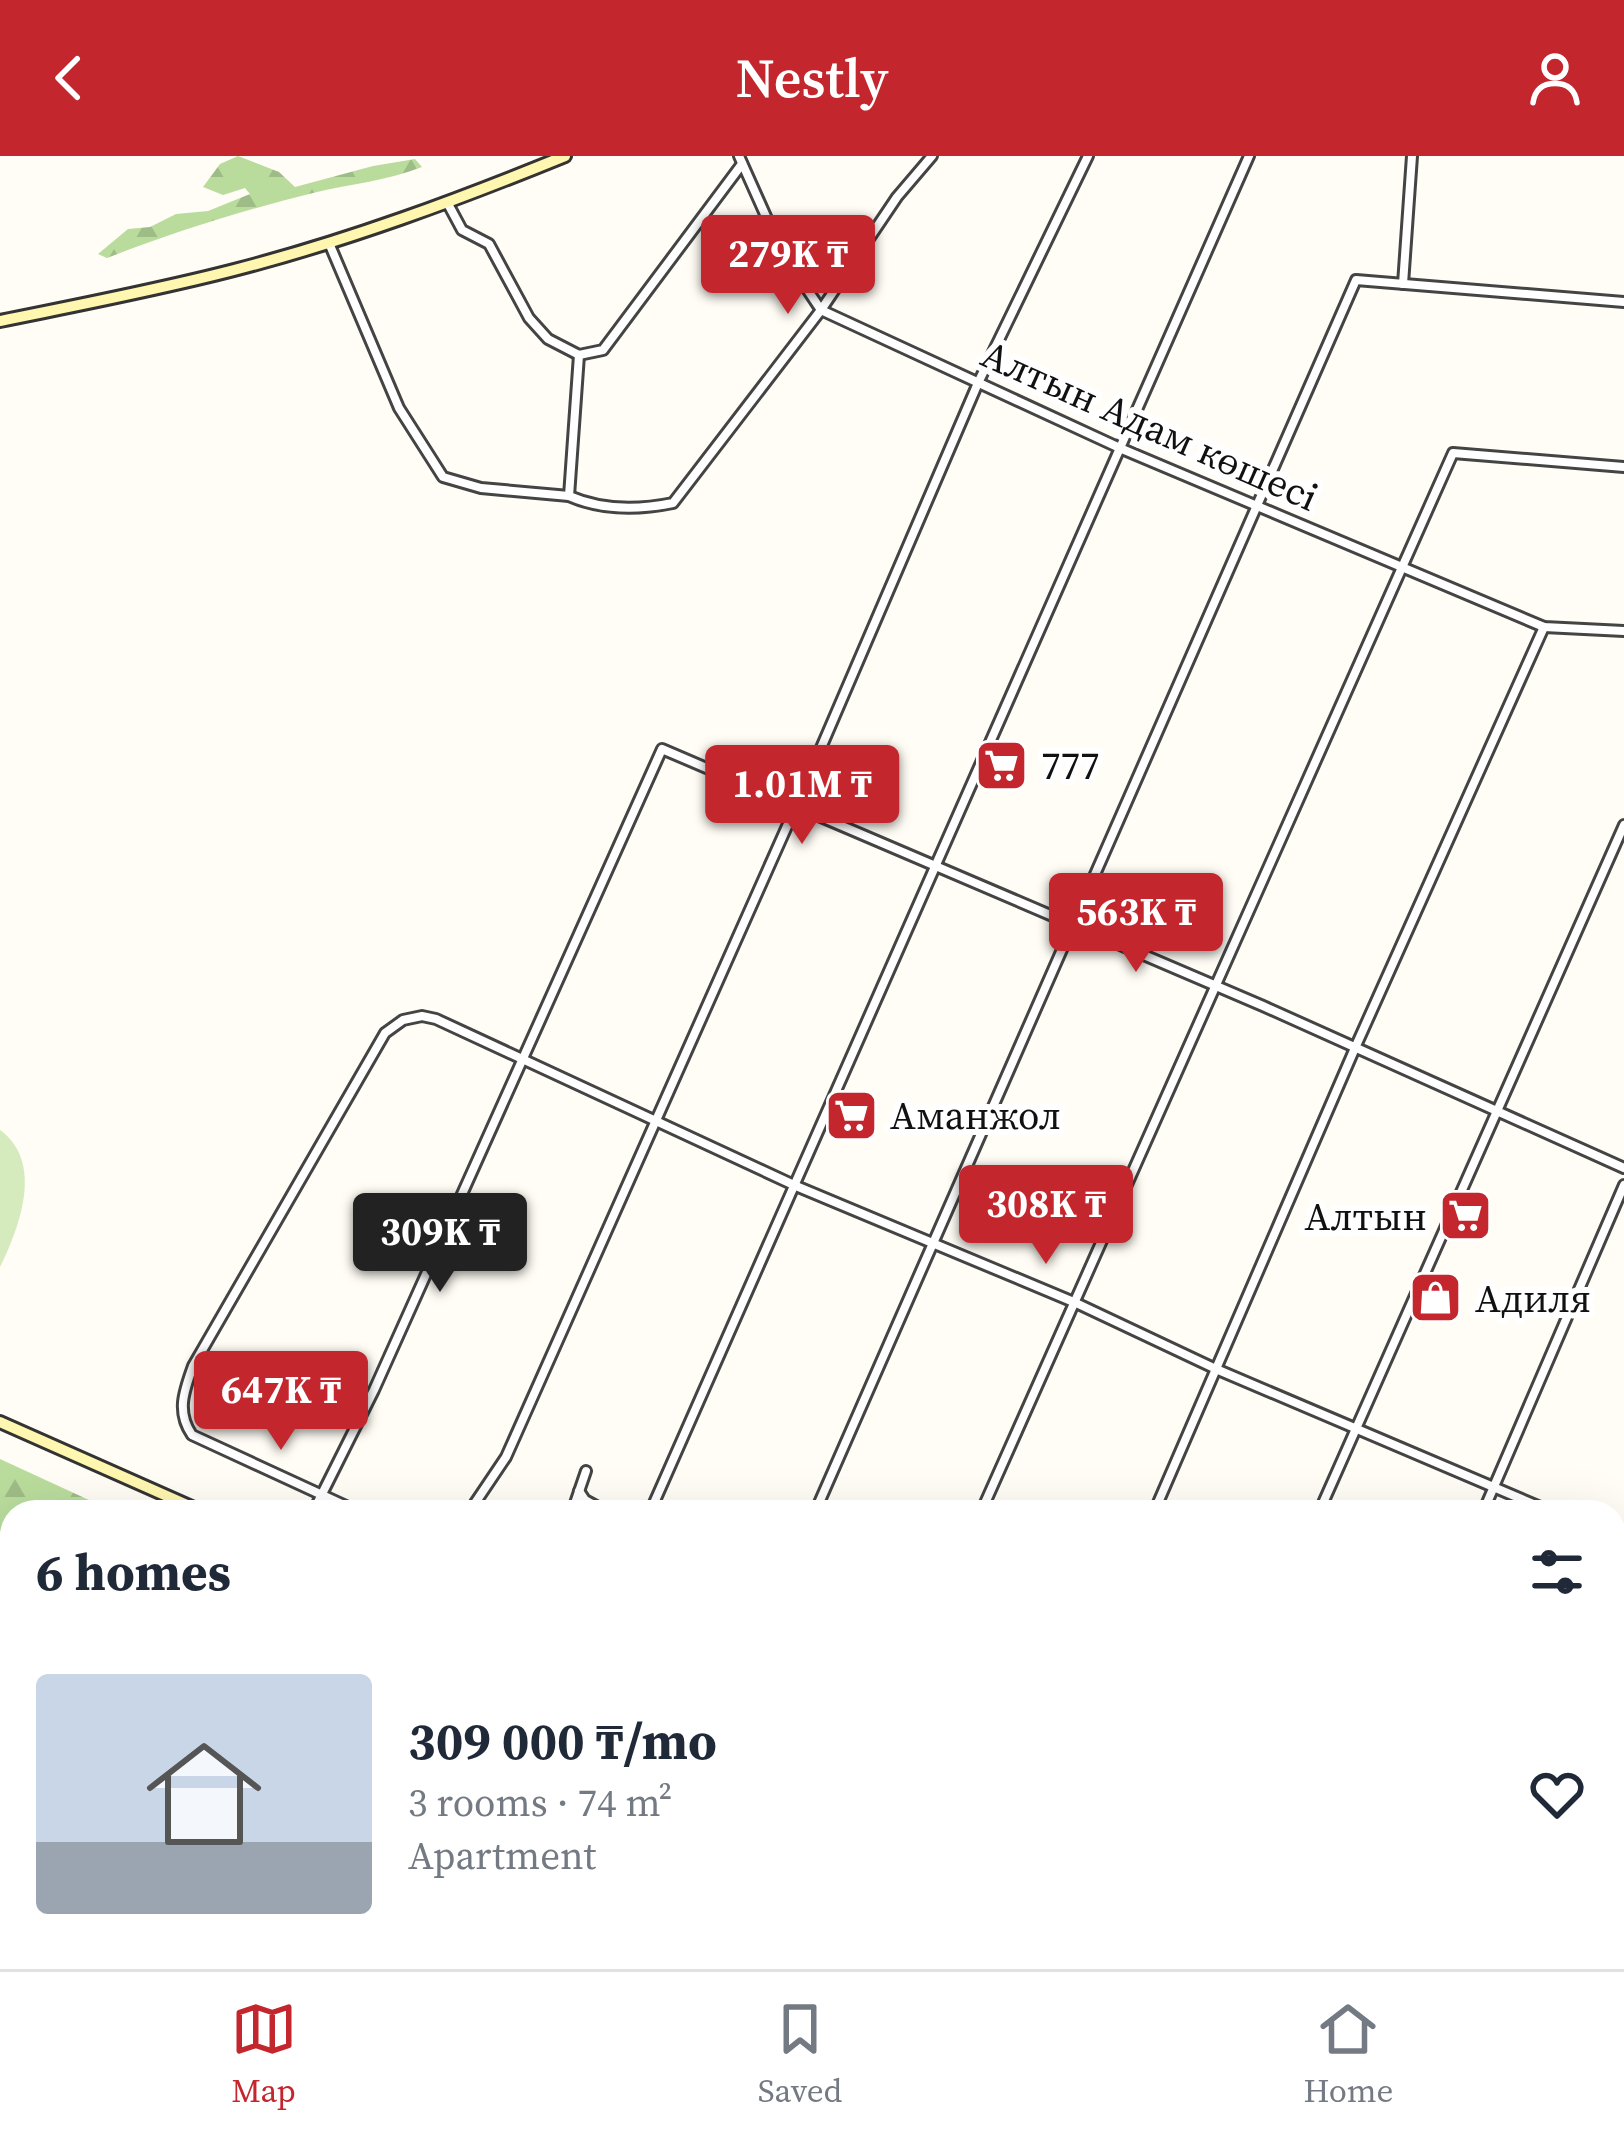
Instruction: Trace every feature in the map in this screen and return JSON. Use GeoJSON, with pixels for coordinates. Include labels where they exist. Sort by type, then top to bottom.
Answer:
{"type":"FeatureCollection","features":[{"type":"Feature","properties":{"kind":"main road"},"geometry":{"type":"LineString","coordinates":[[0,321],[235,270],[328,243],[565,156]]}},
{"type":"Feature","properties":{"kind":"main road"},"geometry":{"type":"LineString","coordinates":[[0,1422],[176,1500]]}},
{"type":"Feature","properties":{"kind":"street"},"geometry":{"type":"LineString","coordinates":[[328,243],[399,408],[443,477],[481,488],[569,496],[590,506],[650,508],[673,502],[932,156]]}},
{"type":"Feature","properties":{"kind":"street"},"geometry":{"type":"LineString","coordinates":[[477,1500],[506,1457],[978,383],[1088,156]]}},
{"type":"Feature","properties":{"kind":"street"},"geometry":{"type":"LineString","coordinates":[[655,1500],[1249,156]]}},
{"type":"Feature","properties":{"kind":"street"},"geometry":{"type":"LineString","coordinates":[[1403,284],[1412,156]]}},
{"type":"Feature","properties":{"kind":"street"},"geometry":{"type":"LineString","coordinates":[[447,202],[462,230],[489,244],[529,318],[548,339],[579,356],[602,350],[741,159],[782,250],[821,310]]}},
{"type":"Feature","properties":{"kind":"street"},"geometry":{"type":"LineString","coordinates":[[820,1500],[1356,280],[1624,302]]}},
{"type":"Feature","properties":{"kind":"street","name":"Алтын Адам көшесі"},"geometry":{"type":"LineString","coordinates":[[821,310],[1122,448],[1544,627],[1624,631]]}},
{"type":"Feature","properties":{"kind":"street"},"geometry":{"type":"LineString","coordinates":[[569,496],[579,356]]}},
{"type":"Feature","properties":{"kind":"street"},"geometry":{"type":"LineString","coordinates":[[986,1500],[1453,452],[1624,467]]}},
{"type":"Feature","properties":{"kind":"street"},"geometry":{"type":"LineString","coordinates":[[1159,1500],[1544,627]]}},
{"type":"Feature","properties":{"kind":"street"},"geometry":{"type":"LineString","coordinates":[[319,1500],[374,1390],[662,749],[1216,986],[1624,1168]]}},
{"type":"Feature","properties":{"kind":"street"},"geometry":{"type":"LineString","coordinates":[[1324,1500],[1624,825]]}},
{"type":"Feature","properties":{"kind":"street"},"geometry":{"type":"LineString","coordinates":[[330,1500],[192,1436],[184,1424],[182,1402],[193,1366],[385,1033],[403,1020],[422,1016],[522,1057],[796,1186],[1525,1500]]}},
{"type":"Feature","properties":{"kind":"street"},"geometry":{"type":"LineString","coordinates":[[1488,1500],[1624,1185]]}},
{"type":"Feature","properties":{"kind":"street"},"geometry":{"type":"LineString","coordinates":[[576,1500],[586,1471]]}},
{"type":"Feature","properties":{"kind":"street"},"geometry":{"type":"LineString","coordinates":[[579,1491],[584,1500]]}},
{"type":"Feature","properties":{"kind":"green space"},"geometry":{"type":"Polygon","coordinates":[[[238,156],[279,172],[295,187],[415,159],[422,167],[261,207],[107,258],[98,254],[128,229],[150,227],[176,214],[208,211],[250,194],[245,188],[223,195],[203,187],[220,164],[238,156]]]}},
{"type":"Feature","properties":{"kind":"green space"},"geometry":{"type":"Polygon","coordinates":[[[0,1130],[13,1143],[25,1177],[15,1233],[0,1267],[0,1130]]]}},
{"type":"Feature","properties":{"kind":"green space"},"geometry":{"type":"Polygon","coordinates":[[[0,1459],[89,1500],[0,1500],[0,1459]]]}},
{"type":"Feature","properties":{"kind":"place","name":"777"},"geometry":{"type":"Point","coordinates":[1002,765]}},
{"type":"Feature","properties":{"kind":"place","name":"Аманжол"},"geometry":{"type":"Point","coordinates":[851,1115]}},
{"type":"Feature","properties":{"kind":"place","name":"Алтын"},"geometry":{"type":"Point","coordinates":[1466,1216]}},
{"type":"Feature","properties":{"kind":"place","name":"Адиля"},"geometry":{"type":"Point","coordinates":[1436,1298]}}]}
